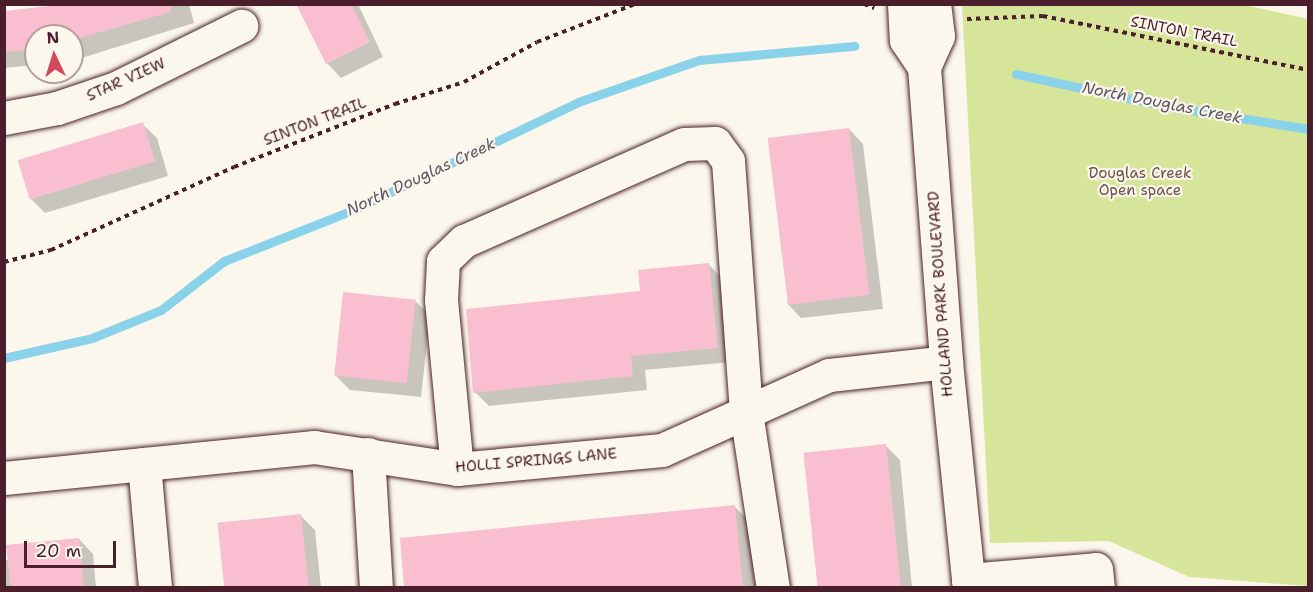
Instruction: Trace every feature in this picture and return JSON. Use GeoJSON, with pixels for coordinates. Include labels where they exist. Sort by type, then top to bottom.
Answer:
{"type":"FeatureCollection","features":[{"type":"Feature","properties":{"kind":"street","name":"HOLLAND PARK BOULEVARD"},"geometry":{"type":"LineString","coordinates":[[904,4],[906,40],[924,67],[946,362],[968,584]]}},
{"type":"Feature","properties":{"kind":"street"},"geometry":{"type":"LineString","coordinates":[[924,67],[938,36],[945,13]]}},
{"type":"Feature","properties":{"kind":"street","name":"STAR VIEW"},"geometry":{"type":"LineString","coordinates":[[4,118],[57,108],[116,88],[241,26]]}},
{"type":"Feature","properties":{"kind":"street"},"geometry":{"type":"LineString","coordinates":[[457,469],[441,300],[443,261],[464,242],[684,144],[715,143],[728,161],[746,412],[773,588]]}},
{"type":"Feature","properties":{"kind":"street","name":"HOLLI SPRINGS LANE"},"geometry":{"type":"LineString","coordinates":[[4,478],[314,447],[457,469],[662,450],[829,375],[946,362]]}},
{"type":"Feature","properties":{"kind":"street"},"geometry":{"type":"LineString","coordinates":[[368,454],[376,588]]}},
{"type":"Feature","properties":{"kind":"street"},"geometry":{"type":"LineString","coordinates":[[144,464],[155,588]]}},
{"type":"Feature","properties":{"kind":"street"},"geometry":{"type":"LineString","coordinates":[[968,584],[1096,569],[1098,588]]}},
{"type":"Feature","properties":{"kind":"path","name":"SINTON TRAIL"},"geometry":{"type":"LineString","coordinates":[[4,262],[51,250],[234,167],[395,104],[464,82],[537,42],[635,4]]}},
{"type":"Feature","properties":{"kind":"path","name":"SINTON TRAIL"},"geometry":{"type":"LineString","coordinates":[[945,13],[1042,16],[1308,70]]}},
{"type":"Feature","properties":{"kind":"green space","name":"Douglas Creek Open space"},"geometry":{"type":"Polygon","coordinates":[[[1240,4],[1308,19],[1308,586],[1189,577],[1109,541],[990,543],[962,5],[1240,4]]]}},
{"type":"Feature","properties":{"kind":"building"},"geometry":{"type":"Polygon","coordinates":[[[68,4],[170,4],[171,12],[84,37],[84,24],[24,24],[24,50],[4,52],[4,11],[68,4]]]}},
{"type":"Feature","properties":{"kind":"building"},"geometry":{"type":"Polygon","coordinates":[[[296,4],[351,4],[370,42],[326,64],[296,4]]]}},
{"type":"Feature","properties":{"kind":"building"},"geometry":{"type":"Polygon","coordinates":[[[143,122],[155,161],[30,200],[18,160],[143,122]]]}},
{"type":"Feature","properties":{"kind":"building"},"geometry":{"type":"Polygon","coordinates":[[[849,128],[869,295],[788,305],[768,138],[849,128]]]}},
{"type":"Feature","properties":{"kind":"building"},"geometry":{"type":"Polygon","coordinates":[[[709,263],[718,348],[631,356],[633,376],[473,393],[466,309],[640,291],[638,270],[709,263]]]}},
{"type":"Feature","properties":{"kind":"building"},"geometry":{"type":"Polygon","coordinates":[[[343,292],[416,300],[407,383],[334,376],[343,292]]]}},
{"type":"Feature","properties":{"kind":"building"},"geometry":{"type":"Polygon","coordinates":[[[886,444],[901,588],[818,588],[803,453],[886,444]]]}},
{"type":"Feature","properties":{"kind":"building"},"geometry":{"type":"Polygon","coordinates":[[[735,505],[743,588],[404,588],[400,538],[735,505]]]}},
{"type":"Feature","properties":{"kind":"building"},"geometry":{"type":"Polygon","coordinates":[[[301,514],[309,588],[224,588],[217,523],[301,514]]]}},
{"type":"Feature","properties":{"kind":"building"},"geometry":{"type":"Polygon","coordinates":[[[79,538],[84,588],[11,588],[6,545],[79,538]]]}},
{"type":"Feature","properties":{"kind":"waterway","name":"North Douglas Creek"},"geometry":{"type":"LineString","coordinates":[[4,358],[92,338],[161,310],[224,261],[353,210],[578,102],[699,60],[854,46]]}},
{"type":"Feature","properties":{"kind":"waterway","name":"North Douglas Creek"},"geometry":{"type":"LineString","coordinates":[[1016,74],[1165,106],[1308,129]]}}]}
